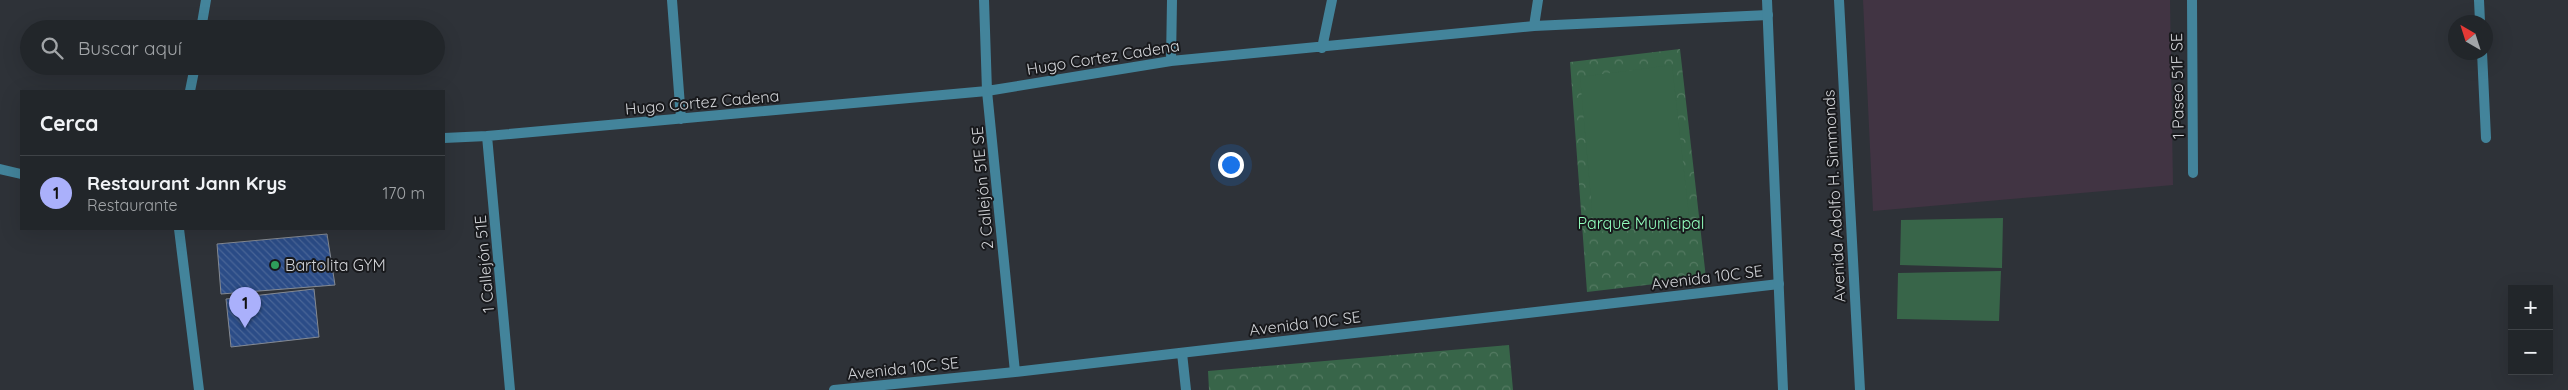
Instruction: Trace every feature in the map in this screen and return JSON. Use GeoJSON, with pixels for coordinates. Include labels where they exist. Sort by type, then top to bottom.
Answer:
{"type":"FeatureCollection","features":[{"type":"Feature","properties":{"kind":"street"},"geometry":{"type":"LineString","coordinates":[[203,20],[206,0]]}},
{"type":"Feature","properties":{"kind":"street"},"geometry":{"type":"LineString","coordinates":[[672,0],[681,119]]}},
{"type":"Feature","properties":{"kind":"street","name":"2 Callejón 51E SE"},"geometry":{"type":"LineString","coordinates":[[984,0],[988,91],[1014,372]]}},
{"type":"Feature","properties":{"kind":"street"},"geometry":{"type":"LineString","coordinates":[[1171,61],[1172,0]]}},
{"type":"Feature","properties":{"kind":"street"},"geometry":{"type":"LineString","coordinates":[[1322,48],[1332,0]]}},
{"type":"Feature","properties":{"kind":"street"},"geometry":{"type":"LineString","coordinates":[[1534,26],[1538,0]]}},
{"type":"Feature","properties":{"kind":"street"},"geometry":{"type":"LineString","coordinates":[[1767,0],[1783,390]]}},
{"type":"Feature","properties":{"kind":"street","name":"Avenida Adolfo H. Simmonds"},"geometry":{"type":"LineString","coordinates":[[1839,0],[1860,390]]}},
{"type":"Feature","properties":{"kind":"street","name":"1 Paseo 51F SE"},"geometry":{"type":"LineString","coordinates":[[2192,0],[2193,172]]}},
{"type":"Feature","properties":{"kind":"street"},"geometry":{"type":"LineString","coordinates":[[2479,0],[2480,15]]}},
{"type":"Feature","properties":{"kind":"street","name":"Hugo Cortez Cadena"},"geometry":{"type":"LineString","coordinates":[[445,138],[487,136],[988,91],[1171,61],[1322,48],[1534,26],[1768,15]]}},
{"type":"Feature","properties":{"kind":"street"},"geometry":{"type":"LineString","coordinates":[[2482,60],[2486,138]]}},
{"type":"Feature","properties":{"kind":"street"},"geometry":{"type":"LineString","coordinates":[[190,90],[193,75]]}},
{"type":"Feature","properties":{"kind":"street","name":"1 Callejón 51E"},"geometry":{"type":"LineString","coordinates":[[487,136],[510,390]]}},
{"type":"Feature","properties":{"kind":"street"},"geometry":{"type":"LineString","coordinates":[[0,169],[20,174]]}},
{"type":"Feature","properties":{"kind":"street"},"geometry":{"type":"LineString","coordinates":[[178,230],[199,390]]}},
{"type":"Feature","properties":{"kind":"street","name":"Avenida 10C SE"},"geometry":{"type":"LineString","coordinates":[[834,390],[895,387],[1779,284]]}},
{"type":"Feature","properties":{"kind":"street"},"geometry":{"type":"LineString","coordinates":[[1182,353],[1186,390]]}},
{"type":"Feature","properties":{"kind":"shaded area"},"geometry":{"type":"Polygon","coordinates":[[[1863,0],[2170,0],[2173,185],[1873,211],[1863,0]]]}},
{"type":"Feature","properties":{"kind":"green space","name":"Parque Municipal"},"geometry":{"type":"Polygon","coordinates":[[[1680,49],[1706,278],[1587,292],[1570,62],[1680,49]]]}},
{"type":"Feature","properties":{"kind":"green space"},"geometry":{"type":"Polygon","coordinates":[[[1672,65],[1690,225],[1594,232],[1580,77],[1672,65]]]}},
{"type":"Feature","properties":{"kind":"green space"},"geometry":{"type":"Polygon","coordinates":[[[2003,218],[2002,268],[1900,265],[1901,220],[2003,218]]]}},
{"type":"Feature","properties":{"kind":"green space"},"geometry":{"type":"Polygon","coordinates":[[[2001,271],[1999,321],[1897,319],[1898,273],[2001,271]]]}},
{"type":"Feature","properties":{"kind":"green space"},"geometry":{"type":"Polygon","coordinates":[[[1509,345],[1513,390],[1209,390],[1208,371],[1509,345]]]}},
{"type":"Feature","properties":{"kind":"building","name":"Bartolita GYM"},"geometry":{"type":"Polygon","coordinates":[[[327,234],[335,285],[221,294],[217,244],[327,234]]]}},
{"type":"Feature","properties":{"kind":"building"},"geometry":{"type":"Polygon","coordinates":[[[314,289],[319,337],[231,347],[226,299],[314,289]]]}},
{"type":"Feature","properties":{"kind":"place","name":"Bartolita GYM"},"geometry":{"type":"Point","coordinates":[275,265]}},
{"type":"Feature","properties":{"kind":"place","name":"Restaurant Jann Krys"},"geometry":{"type":"Point","coordinates":[245,328]}}]}
